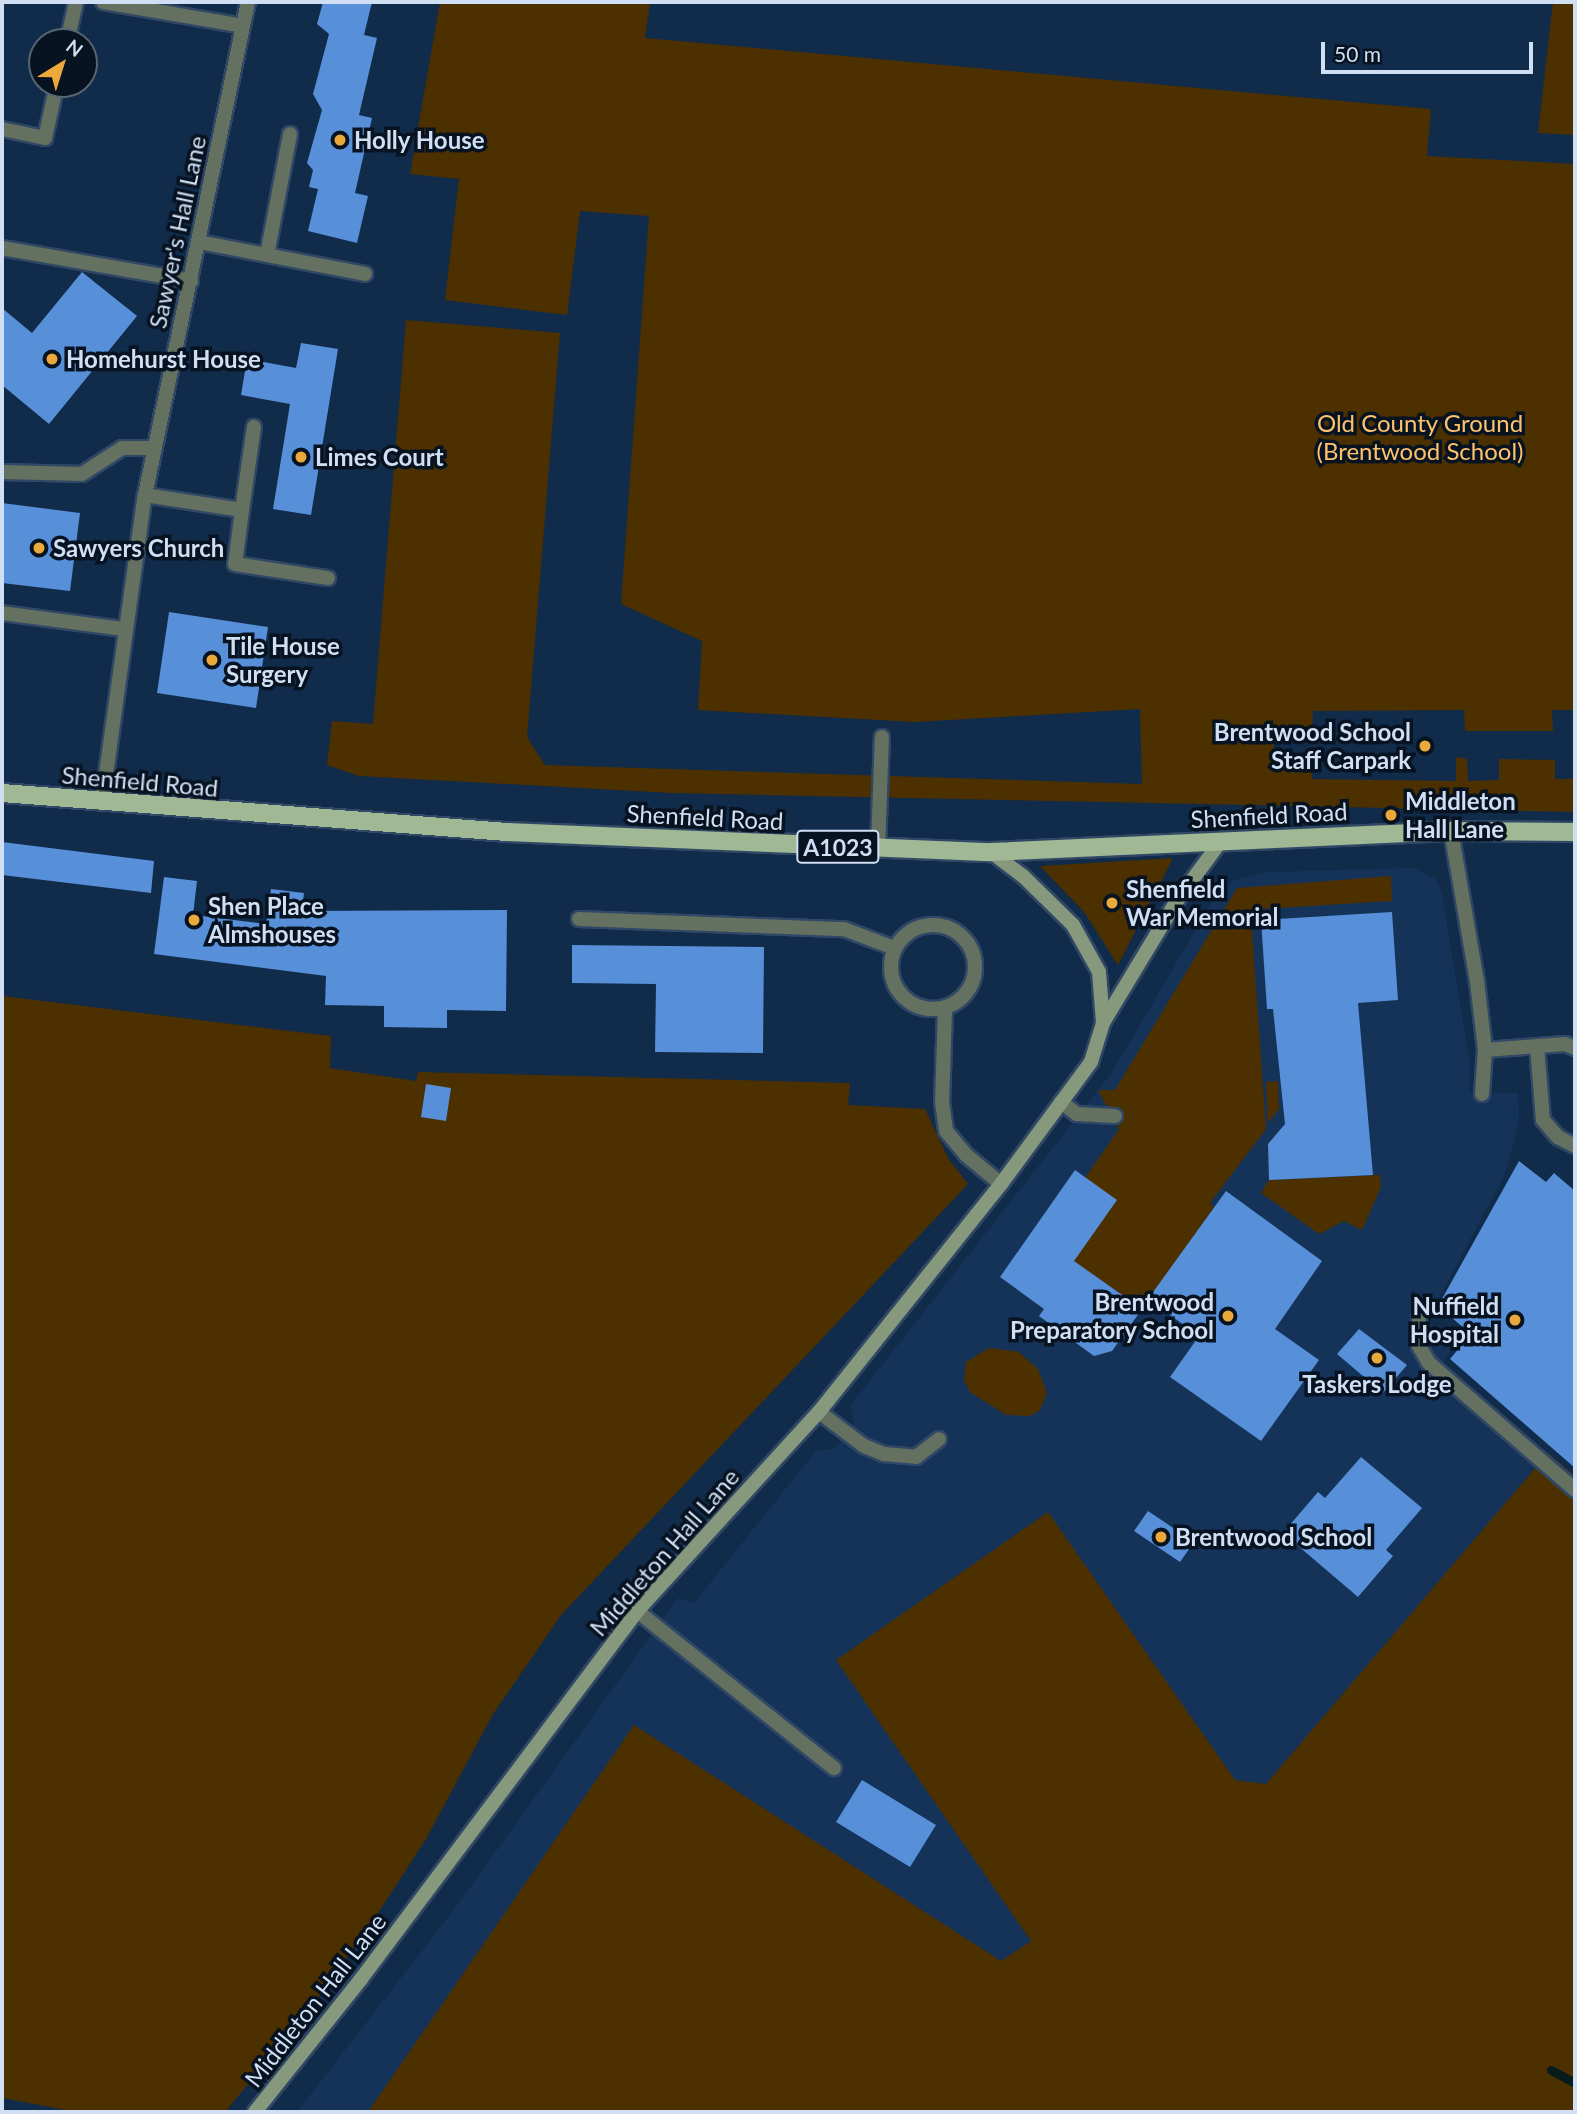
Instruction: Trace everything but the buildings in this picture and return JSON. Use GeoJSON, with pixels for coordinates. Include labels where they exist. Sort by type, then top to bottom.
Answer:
{"type":"FeatureCollection","features":[{"type":"Feature","properties":{"kind":"main road","name":"Shenfield Road"},"geometry":{"type":"LineString","coordinates":[[2,793],[102,803],[507,832],[991,852],[1451,831],[1575,832]]}},
{"type":"Feature","properties":{"kind":"street"},"geometry":{"type":"LineString","coordinates":[[70,28],[76,2]]}},
{"type":"Feature","properties":{"kind":"street"},"geometry":{"type":"LineString","coordinates":[[103,2],[243,26]]}},
{"type":"Feature","properties":{"kind":"street","name":"Sawyer's Hall Lane"},"geometry":{"type":"LineString","coordinates":[[102,803],[123,629],[145,495],[248,2]]}},
{"type":"Feature","properties":{"kind":"street"},"geometry":{"type":"LineString","coordinates":[[2,129],[45,138],[54,98]]}},
{"type":"Feature","properties":{"kind":"street"},"geometry":{"type":"LineString","coordinates":[[267,255],[290,134]]}},
{"type":"Feature","properties":{"kind":"street"},"geometry":{"type":"LineString","coordinates":[[199,242],[365,274]]}},
{"type":"Feature","properties":{"kind":"street"},"geometry":{"type":"LineString","coordinates":[[2,248],[191,281]]}},
{"type":"Feature","properties":{"kind":"street"},"geometry":{"type":"LineString","coordinates":[[254,427],[235,564],[328,578]]}},
{"type":"Feature","properties":{"kind":"street"},"geometry":{"type":"LineString","coordinates":[[2,472],[82,474],[122,448],[155,448]]}},
{"type":"Feature","properties":{"kind":"street"},"geometry":{"type":"LineString","coordinates":[[145,495],[242,510]]}},
{"type":"Feature","properties":{"kind":"street"},"geometry":{"type":"LineString","coordinates":[[2,613],[123,629]]}},
{"type":"Feature","properties":{"kind":"street"},"geometry":{"type":"LineString","coordinates":[[878,849],[882,737]]}},
{"type":"Feature","properties":{"kind":"street"},"geometry":{"type":"LineString","coordinates":[[1451,831],[1485,1050],[1482,1094]]}},
{"type":"Feature","properties":{"kind":"street","name":"Middleton Hall Lane"},"geometry":{"type":"LineString","coordinates":[[255,2112],[361,1979],[637,1611],[819,1412],[1001,1184],[1091,1062],[1103,1023],[1177,902],[1221,841]]}},
{"type":"Feature","properties":{"kind":"street","name":"Middleton Hall Lane"},"geometry":{"type":"LineString","coordinates":[[991,852],[1073,925],[1099,972],[1103,1023]]}},
{"type":"Feature","properties":{"kind":"street"},"geometry":{"type":"LineString","coordinates":[[579,919],[844,929],[894,948]]}},
{"type":"Feature","properties":{"kind":"street"},"geometry":{"type":"LineString","coordinates":[[931,925],[947,927],[961,938],[972,953],[976,968],[962,997],[945,1009],[917,1007],[898,989],[890,970],[894,948],[911,931],[931,925]]}},
{"type":"Feature","properties":{"kind":"street"},"geometry":{"type":"LineString","coordinates":[[945,1009],[942,1102],[946,1131],[966,1155],[1001,1184]]}},
{"type":"Feature","properties":{"kind":"street"},"geometry":{"type":"LineString","coordinates":[[1485,1050],[1537,1046],[1575,1048]]}},
{"type":"Feature","properties":{"kind":"street"},"geometry":{"type":"LineString","coordinates":[[1537,1046],[1543,1120],[1559,1137],[1575,1146]]}},
{"type":"Feature","properties":{"kind":"street"},"geometry":{"type":"LineString","coordinates":[[1061,1102],[1077,1114],[1115,1116]]}},
{"type":"Feature","properties":{"kind":"street"},"geometry":{"type":"LineString","coordinates":[[1419,1317],[1419,1346],[1429,1363],[1575,1490]]}},
{"type":"Feature","properties":{"kind":"street"},"geometry":{"type":"LineString","coordinates":[[819,1412],[864,1446],[884,1454],[916,1457],[939,1439]]}},
{"type":"Feature","properties":{"kind":"street"},"geometry":{"type":"LineString","coordinates":[[637,1611],[834,1768]]}},
{"type":"Feature","properties":{"kind":"shaded area","name":"Brentwood School"},"geometry":{"type":"Polygon","coordinates":[[[1413,868],[1436,879],[1442,893],[1470,1065],[1469,1092],[1518,1093],[1519,1121],[1505,1174],[1426,1323],[1453,1347],[1442,1364],[1575,1476],[1360,2112],[297,2112],[453,1911],[678,1598],[694,1603],[816,1451],[834,1449],[846,1434],[854,1423],[850,1406],[1111,1074],[1218,892],[1235,880],[1267,872],[1413,868]]]}},
{"type":"Feature","properties":{"kind":"green space","name":"Old County Ground (Brentwood School)"},"geometry":{"type":"Polygon","coordinates":[[[440,2],[650,2],[645,38],[1431,109],[1427,156],[1575,164],[1575,710],[1552,710],[1553,731],[1465,731],[1464,710],[1313,711],[1312,735],[1274,735],[1273,761],[1311,762],[1312,779],[1456,781],[1456,757],[1467,759],[1468,781],[1499,780],[1499,759],[1555,760],[1555,779],[1575,779],[1575,812],[672,793],[359,776],[327,765],[332,721],[373,724],[406,320],[560,333],[527,737],[545,765],[1142,784],[1140,709],[915,722],[698,710],[702,641],[621,604],[649,216],[580,211],[567,315],[445,300],[459,179],[410,174],[440,2]]]}},
{"type":"Feature","properties":{"kind":"green space"},"geometry":{"type":"Polygon","coordinates":[[[1553,2],[1575,2],[1575,135],[1538,133],[1553,2]]]}},
{"type":"Feature","properties":{"kind":"green space"},"geometry":{"type":"Polygon","coordinates":[[[1173,858],[1118,965],[1085,913],[1040,866],[1173,858]]]}},
{"type":"Feature","properties":{"kind":"green space"},"geometry":{"type":"Polygon","coordinates":[[[1391,876],[1392,901],[1261,909],[1251,916],[1266,1129],[1210,1203],[1214,1207],[1142,1309],[1074,1261],[1085,1178],[1119,1129],[1098,1090],[1115,1090],[1237,888],[1391,876]]]}},
{"type":"Feature","properties":{"kind":"green space"},"geometry":{"type":"Polygon","coordinates":[[[2,996],[331,1036],[330,1068],[416,1081],[418,1072],[850,1083],[848,1105],[925,1109],[948,1158],[968,1184],[561,1615],[493,1714],[426,1839],[376,1916],[307,2013],[225,2112],[77,2112],[2,2098],[2,996]]]}},
{"type":"Feature","properties":{"kind":"green space"},"geometry":{"type":"Polygon","coordinates":[[[1278,1081],[1279,1109],[1268,1123],[1266,1082],[1278,1081]]]}},
{"type":"Feature","properties":{"kind":"green space"},"geometry":{"type":"Polygon","coordinates":[[[1380,1175],[1381,1187],[1362,1230],[1344,1221],[1319,1234],[1261,1193],[1269,1180],[1380,1175]]]}},
{"type":"Feature","properties":{"kind":"green space"},"geometry":{"type":"Polygon","coordinates":[[[989,1348],[1019,1352],[1038,1369],[1047,1393],[1040,1410],[1030,1416],[1006,1415],[970,1392],[964,1380],[966,1362],[989,1348]]]}},
{"type":"Feature","properties":{"kind":"green space"},"geometry":{"type":"Polygon","coordinates":[[[1548,1453],[1575,1476],[1575,2112],[368,2112],[634,1725],[1001,1961],[1031,1941],[836,1660],[1048,1512],[1235,1780],[1266,1784],[1548,1453]]]}},
{"type":"Feature","properties":{"kind":"waterway"},"geometry":{"type":"LineString","coordinates":[[1551,2070],[1575,2083]]}},
{"type":"Feature","properties":{"kind":"place","name":"Holly House"},"geometry":{"type":"Point","coordinates":[340,140]}},
{"type":"Feature","properties":{"kind":"place","name":"Homehurst House"},"geometry":{"type":"Point","coordinates":[52,359]}},
{"type":"Feature","properties":{"kind":"place","name":"Limes Court"},"geometry":{"type":"Point","coordinates":[301,457]}},
{"type":"Feature","properties":{"kind":"place","name":"Sawyers Church"},"geometry":{"type":"Point","coordinates":[39,548]}},
{"type":"Feature","properties":{"kind":"place","name":"Tile House Surgery"},"geometry":{"type":"Point","coordinates":[212,660]}},
{"type":"Feature","properties":{"kind":"place","name":"Brentwood School Staff Carpark"},"geometry":{"type":"Point","coordinates":[1425,746]}},
{"type":"Feature","properties":{"kind":"place","name":"Middleton Hall Lane"},"geometry":{"type":"Point","coordinates":[1391,815]}},
{"type":"Feature","properties":{"kind":"place","name":"Shenfield War Memorial"},"geometry":{"type":"Point","coordinates":[1112,903]}},
{"type":"Feature","properties":{"kind":"place","name":"Shen Place Almshouses"},"geometry":{"type":"Point","coordinates":[194,920]}},
{"type":"Feature","properties":{"kind":"place","name":"Brentwood Preparatory School"},"geometry":{"type":"Point","coordinates":[1228,1316]}},
{"type":"Feature","properties":{"kind":"place","name":"Nuffield Hospital"},"geometry":{"type":"Point","coordinates":[1515,1320]}},
{"type":"Feature","properties":{"kind":"place","name":"Taskers Lodge"},"geometry":{"type":"Point","coordinates":[1377,1358]}},
{"type":"Feature","properties":{"kind":"place","name":"Brentwood School"},"geometry":{"type":"Point","coordinates":[1161,1537]}}]}
